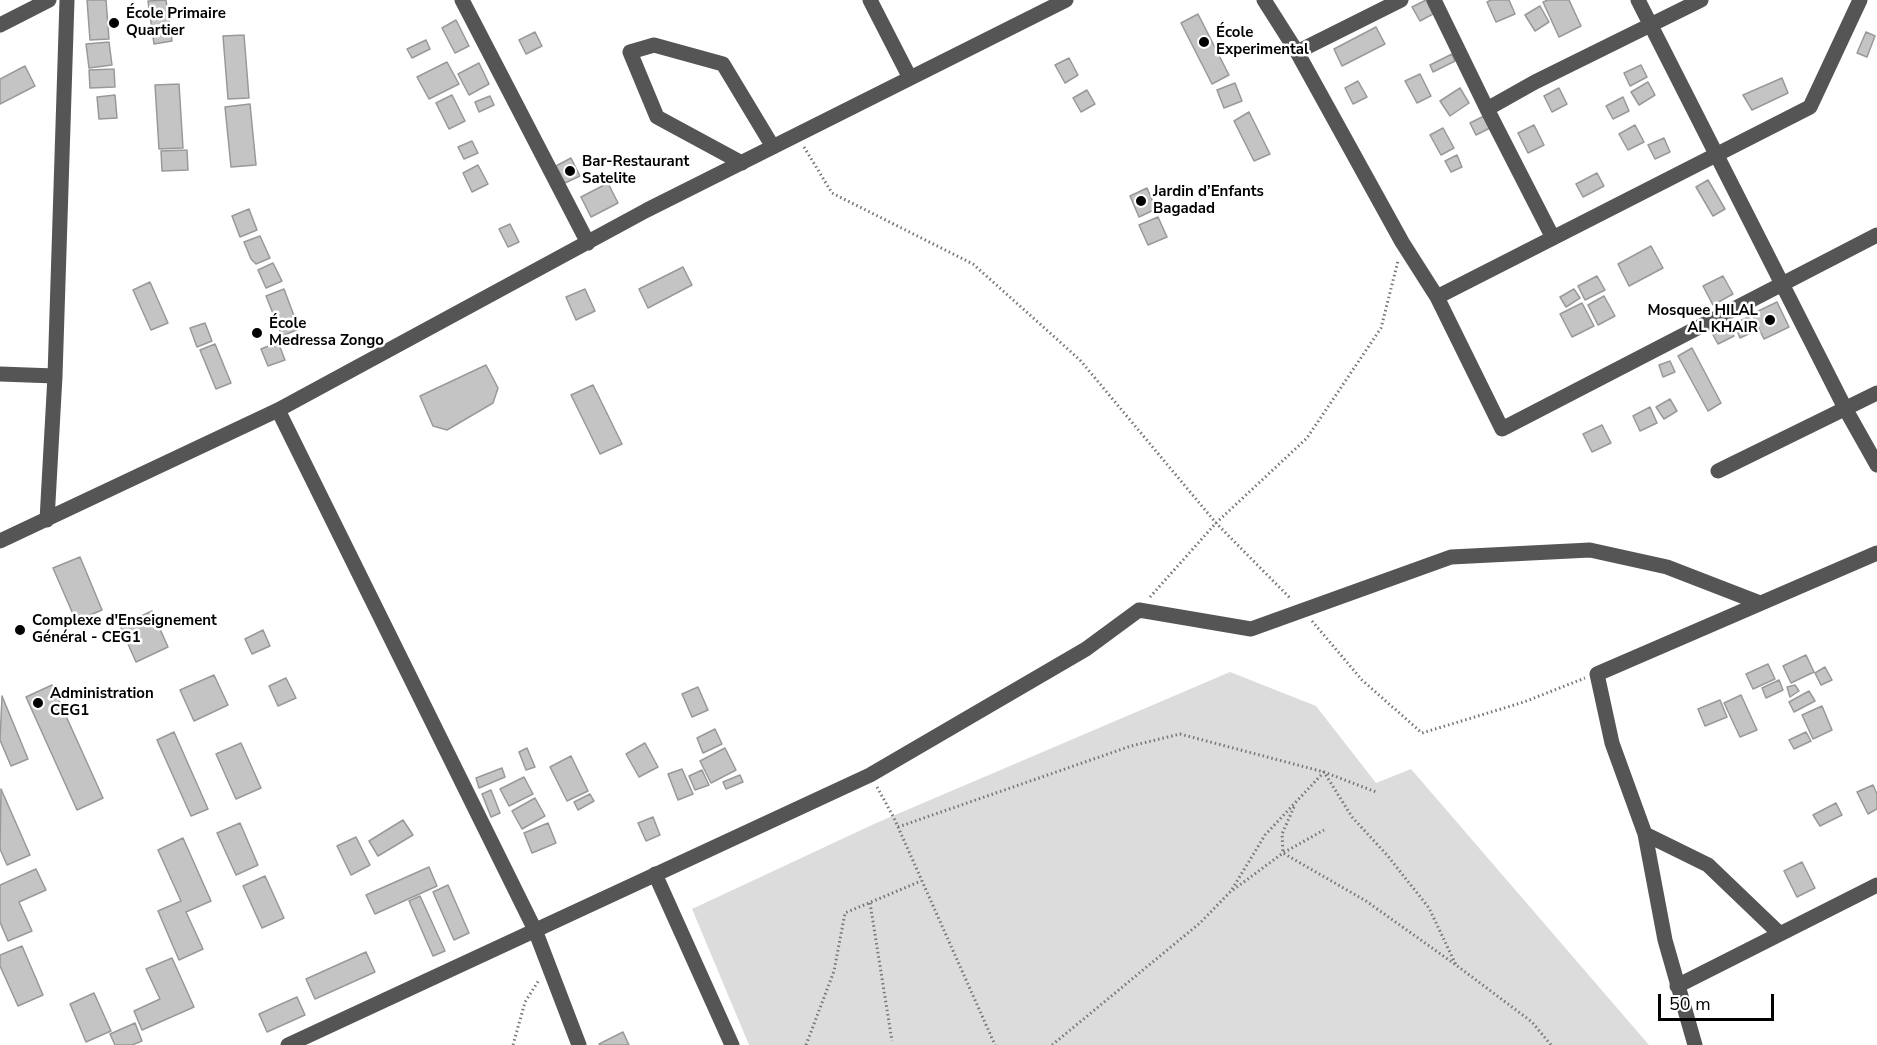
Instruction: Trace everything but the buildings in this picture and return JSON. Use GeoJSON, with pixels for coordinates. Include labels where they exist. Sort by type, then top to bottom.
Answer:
{"type":"FeatureCollection","features":[{"type":"Feature","properties":{"kind":"street"},"geometry":{"type":"LineString","coordinates":[[0,25],[49,0]]}},
{"type":"Feature","properties":{"kind":"street"},"geometry":{"type":"LineString","coordinates":[[47,520],[56,376],[67,0]]}},
{"type":"Feature","properties":{"kind":"street"},"geometry":{"type":"LineString","coordinates":[[462,0],[588,243]]}},
{"type":"Feature","properties":{"kind":"street"},"geometry":{"type":"LineString","coordinates":[[870,0],[910,78]]}},
{"type":"Feature","properties":{"kind":"street"},"geometry":{"type":"LineString","coordinates":[[0,541],[278,410],[588,243],[1049,4],[1066,0]]}},
{"type":"Feature","properties":{"kind":"street"},"geometry":{"type":"LineString","coordinates":[[1264,0],[1297,52],[1402,242],[1437,297],[1502,429],[1877,235]]}},
{"type":"Feature","properties":{"kind":"street"},"geometry":{"type":"LineString","coordinates":[[1297,52],[1401,0]]}},
{"type":"Feature","properties":{"kind":"street"},"geometry":{"type":"LineString","coordinates":[[1434,0],[1552,238]]}},
{"type":"Feature","properties":{"kind":"street"},"geometry":{"type":"LineString","coordinates":[[1638,0],[1846,410],[1877,465]]}},
{"type":"Feature","properties":{"kind":"street"},"geometry":{"type":"LineString","coordinates":[[1487,109],[1535,82],[1701,0]]}},
{"type":"Feature","properties":{"kind":"street"},"geometry":{"type":"LineString","coordinates":[[1437,297],[1810,107],[1860,0]]}},
{"type":"Feature","properties":{"kind":"street"},"geometry":{"type":"LineString","coordinates":[[742,163],[657,117],[630,52],[654,45],[723,64],[773,147]]}},
{"type":"Feature","properties":{"kind":"street"},"geometry":{"type":"LineString","coordinates":[[0,374],[56,376]]}},
{"type":"Feature","properties":{"kind":"street"},"geometry":{"type":"LineString","coordinates":[[1718,471],[1877,393]]}},
{"type":"Feature","properties":{"kind":"street"},"geometry":{"type":"LineString","coordinates":[[278,410],[535,930],[579,1045]]}},
{"type":"Feature","properties":{"kind":"street"},"geometry":{"type":"LineString","coordinates":[[288,1045],[870,775],[1086,649],[1139,610],[1251,629],[1451,557],[1590,550],[1666,567],[1760,603]]}},
{"type":"Feature","properties":{"kind":"street"},"geometry":{"type":"LineString","coordinates":[[1695,1045],[1665,940],[1646,834],[1612,743],[1597,674],[1877,553]]}},
{"type":"Feature","properties":{"kind":"street"},"geometry":{"type":"LineString","coordinates":[[1646,834],[1708,865],[1780,934]]}},
{"type":"Feature","properties":{"kind":"street"},"geometry":{"type":"LineString","coordinates":[[656,874],[732,1045]]}},
{"type":"Feature","properties":{"kind":"street"},"geometry":{"type":"LineString","coordinates":[[1677,986],[1877,885]]}},
{"type":"Feature","properties":{"kind":"path"},"geometry":{"type":"LineString","coordinates":[[796,136],[832,193],[973,264],[1080,360],[1216,523],[1302,610],[1362,680],[1422,733],[1524,702],[1597,674]]}},
{"type":"Feature","properties":{"kind":"path"},"geometry":{"type":"LineString","coordinates":[[1139,610],[1216,523],[1307,438],[1381,328],[1402,242]]}},
{"type":"Feature","properties":{"kind":"path"},"geometry":{"type":"LineString","coordinates":[[897,827],[1131,746],[1180,734],[1324,772],[1376,792]]}},
{"type":"Feature","properties":{"kind":"path"},"geometry":{"type":"LineString","coordinates":[[1231,891],[1265,835],[1324,772]]}},
{"type":"Feature","properties":{"kind":"path"},"geometry":{"type":"LineString","coordinates":[[1324,772],[1352,817],[1387,855],[1429,908],[1456,965]]}},
{"type":"Feature","properties":{"kind":"path"},"geometry":{"type":"LineString","coordinates":[[870,775],[897,827],[995,1045]]}},
{"type":"Feature","properties":{"kind":"path"},"geometry":{"type":"LineString","coordinates":[[1283,853],[1282,834],[1296,802]]}},
{"type":"Feature","properties":{"kind":"path"},"geometry":{"type":"LineString","coordinates":[[1052,1045],[1200,923],[1231,891],[1283,853],[1324,830]]}},
{"type":"Feature","properties":{"kind":"path"},"geometry":{"type":"LineString","coordinates":[[1283,853],[1366,901],[1456,965],[1532,1022],[1551,1045]]}},
{"type":"Feature","properties":{"kind":"path"},"geometry":{"type":"LineString","coordinates":[[806,1045],[834,971],[845,913],[921,881]]}},
{"type":"Feature","properties":{"kind":"path"},"geometry":{"type":"LineString","coordinates":[[870,903],[892,1041]]}},
{"type":"Feature","properties":{"kind":"path"},"geometry":{"type":"LineString","coordinates":[[513,1045],[525,1002],[548,965]]}},
{"type":"Feature","properties":{"kind":"shaded area"},"geometry":{"type":"Polygon","coordinates":[[[1230,672],[1316,706],[1376,783],[1411,769],[1649,1045],[749,1045],[692,909],[874,824],[1230,672]]]}},
{"type":"Feature","properties":{"kind":"place","name":"École Primaire Quartier"},"geometry":{"type":"Point","coordinates":[114,23]}},
{"type":"Feature","properties":{"kind":"place","name":"École Experimental"},"geometry":{"type":"Point","coordinates":[1204,42]}},
{"type":"Feature","properties":{"kind":"place","name":"Bar-Restaurant Satelite"},"geometry":{"type":"Point","coordinates":[570,171]}},
{"type":"Feature","properties":{"kind":"place","name":"Jardin d’Enfants Bagadad"},"geometry":{"type":"Point","coordinates":[1141,201]}},
{"type":"Feature","properties":{"kind":"place","name":"Mosquee HILAL AL KHAIR"},"geometry":{"type":"Point","coordinates":[1770,320]}},
{"type":"Feature","properties":{"kind":"place","name":"École Medressa Zongo"},"geometry":{"type":"Point","coordinates":[257,333]}},
{"type":"Feature","properties":{"kind":"place","name":"Complexe d'Enseignement Général - CEG1"},"geometry":{"type":"Point","coordinates":[20,630]}},
{"type":"Feature","properties":{"kind":"place","name":"Administration CEG1"},"geometry":{"type":"Point","coordinates":[38,703]}}]}
